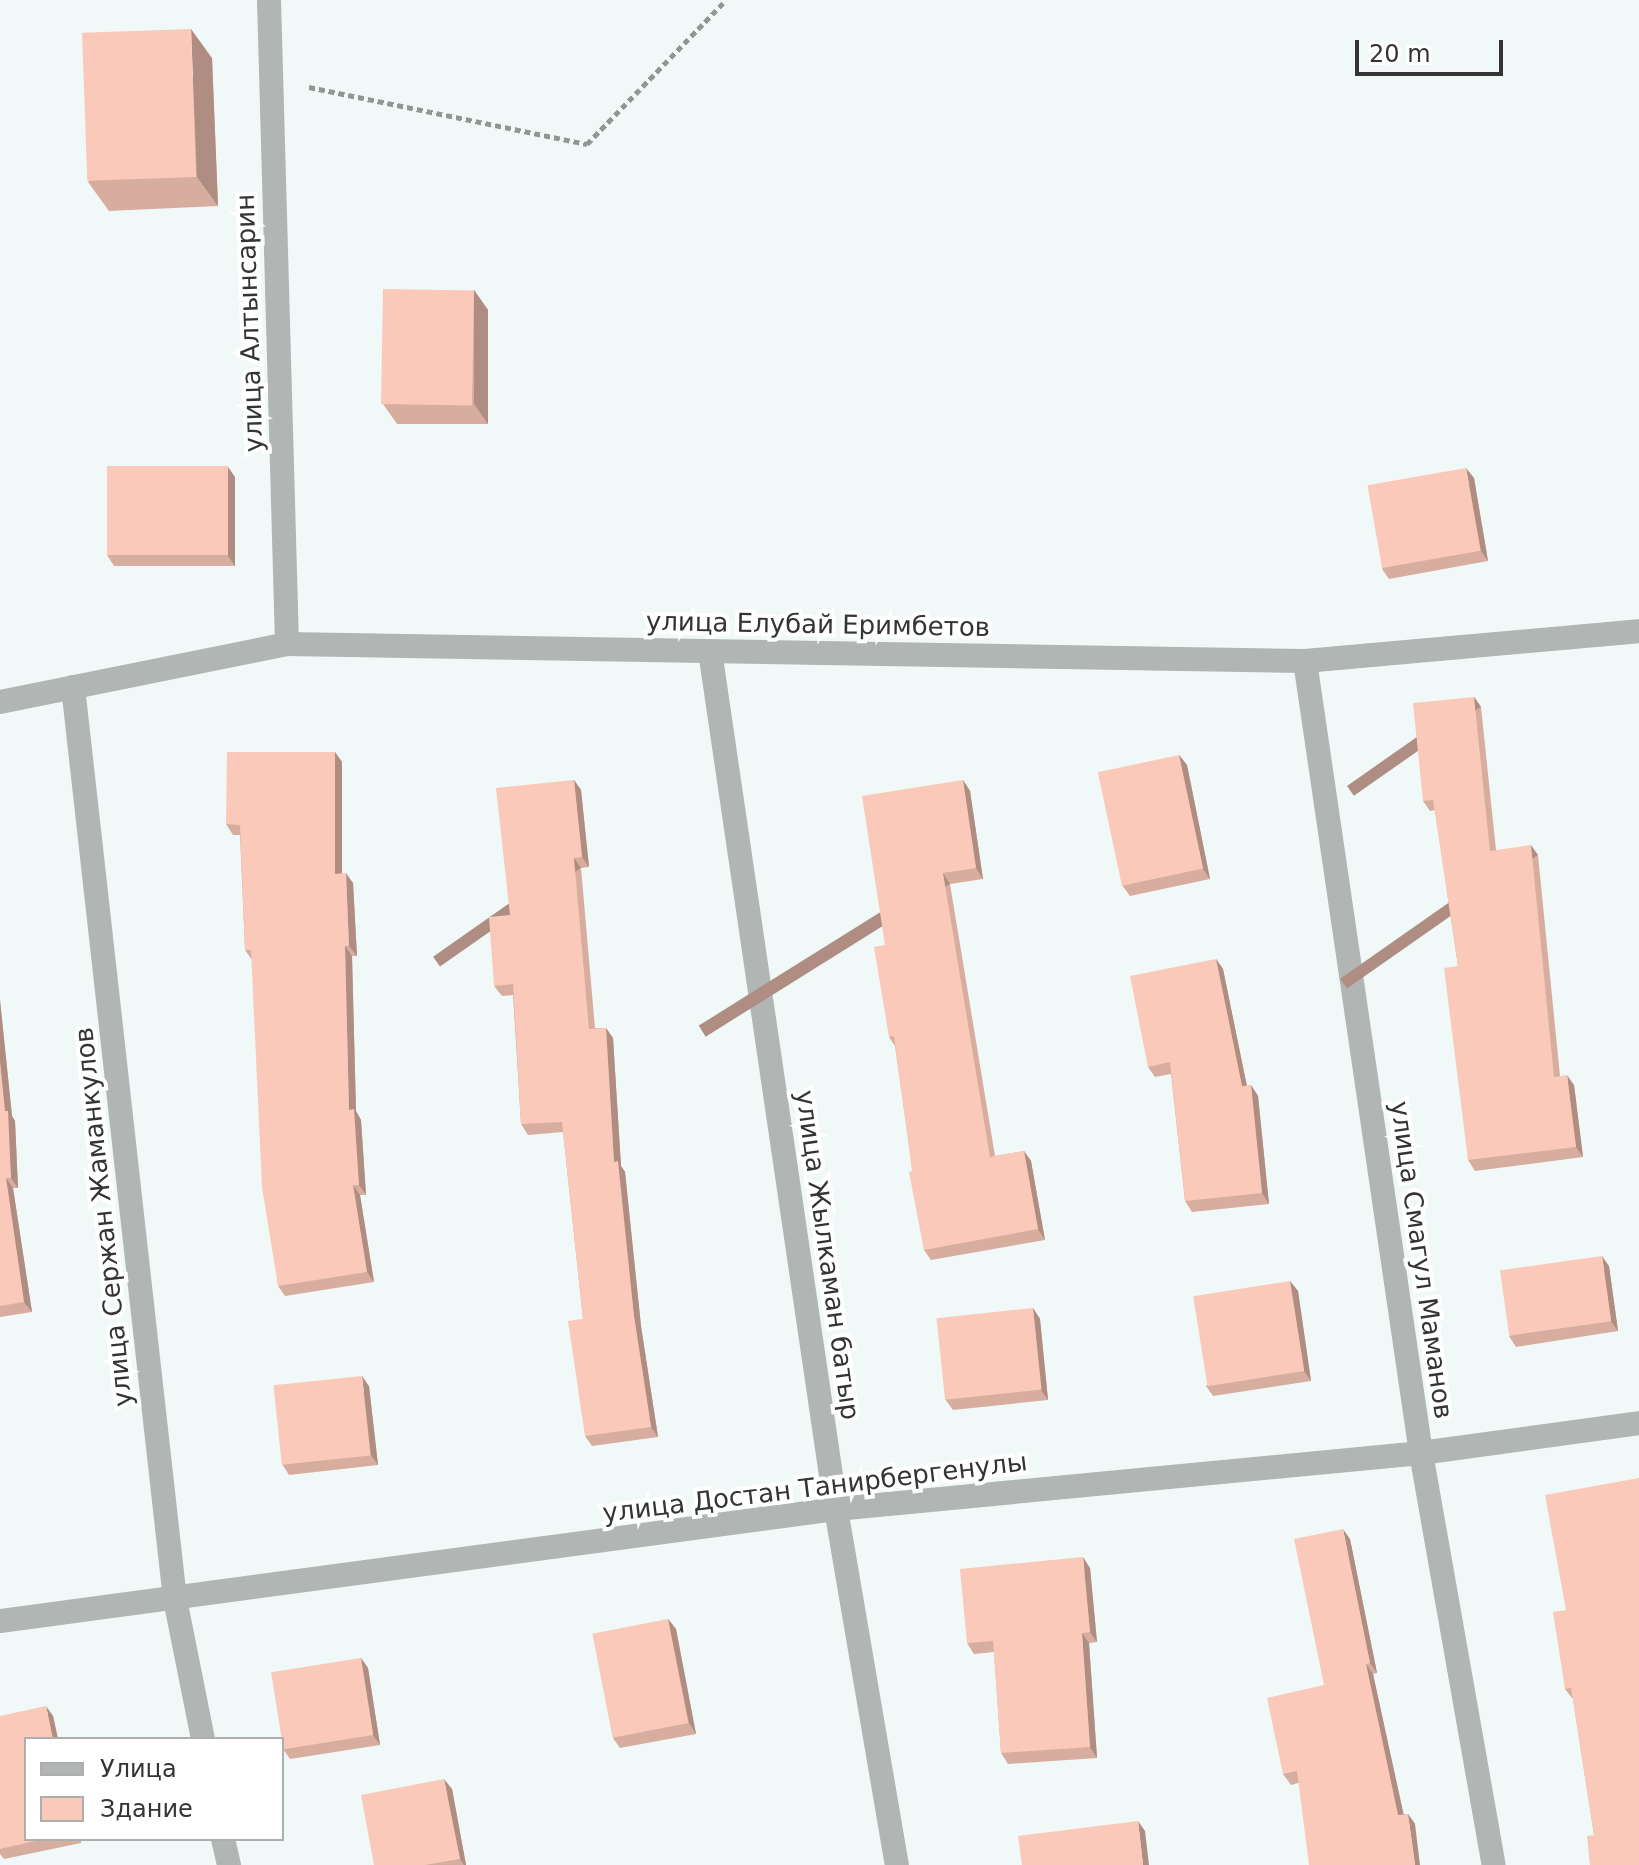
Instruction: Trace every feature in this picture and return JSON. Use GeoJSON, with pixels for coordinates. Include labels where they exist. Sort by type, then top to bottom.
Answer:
{"type":"FeatureCollection","features":[{"type":"Feature","properties":{"kind":"street","name":"улица Алтынсарин"},"geometry":{"type":"LineString","coordinates":[[269,0],[287,644]]}},
{"type":"Feature","properties":{"kind":"street","name":"улица Елубай Еримбетов"},"geometry":{"type":"LineString","coordinates":[[0,702],[287,644],[1305,661],[1639,631]]}},
{"type":"Feature","properties":{"kind":"street","name":"улица Жылкаман батыр"},"geometry":{"type":"LineString","coordinates":[[710,651],[836,1509],[897,1865]]}},
{"type":"Feature","properties":{"kind":"street","name":"улица Смагул Маманов"},"geometry":{"type":"LineString","coordinates":[[1305,661],[1421,1453],[1494,1865]]}},
{"type":"Feature","properties":{"kind":"street","name":"улица Сержан Жаманкулов"},"geometry":{"type":"LineString","coordinates":[[73,687],[175,1599],[203,1737]]}},
{"type":"Feature","properties":{"kind":"street","name":"улица Достан Танирбергенулы"},"geometry":{"type":"LineString","coordinates":[[0,1621],[836,1509],[1421,1453],[1639,1423]]}},
{"type":"Feature","properties":{"kind":"street"},"geometry":{"type":"LineString","coordinates":[[223,1841],[229,1865]]}},
{"type":"Feature","properties":{"kind":"path"},"geometry":{"type":"LineString","coordinates":[[271,80],[587,144],[726,0]]}},
{"type":"Feature","properties":{"kind":"building"},"geometry":{"type":"Polygon","coordinates":[[[191,29],[196,177],[87,181],[82,33],[191,29]]]}},
{"type":"Feature","properties":{"kind":"building"},"geometry":{"type":"Polygon","coordinates":[[[383,289],[474,291],[472,406],[381,404],[383,289]]]}},
{"type":"Feature","properties":{"kind":"building"},"geometry":{"type":"Polygon","coordinates":[[[107,466],[228,466],[228,555],[107,555],[107,466]]]}},
{"type":"Feature","properties":{"kind":"building"},"geometry":{"type":"Polygon","coordinates":[[[1466,468],[1481,551],[1382,568],[1368,485],[1466,468]]]}},
{"type":"Feature","properties":{"kind":"building"},"geometry":{"type":"Polygon","coordinates":[[[1474,697],[1490,851],[1531,845],[1554,1077],[1567,1075],[1576,1147],[1468,1160],[1444,968],[1458,966],[1433,800],[1423,801],[1413,703],[1474,697]]]}},
{"type":"Feature","properties":{"kind":"building"},"geometry":{"type":"Polygon","coordinates":[[[227,752],[335,752],[335,874],[346,873],[349,1110],[354,1109],[359,1185],[353,1185],[367,1272],[278,1286],[262,1187],[251,950],[245,950],[240,825],[226,824],[227,752]]]}},
{"type":"Feature","properties":{"kind":"building"},"geometry":{"type":"Polygon","coordinates":[[[1179,755],[1203,868],[1122,886],[1098,772],[1179,755]]]}},
{"type":"Feature","properties":{"kind":"building"},"geometry":{"type":"Polygon","coordinates":[[[574,780],[582,857],[574,858],[589,1029],[606,1028],[614,1162],[618,1161],[634,1316],[651,1427],[585,1436],[568,1321],[583,1319],[562,1122],[521,1124],[513,984],[494,986],[489,917],[510,915],[496,788],[574,780]]]}},
{"type":"Feature","properties":{"kind":"building"},"geometry":{"type":"Polygon","coordinates":[[[963,780],[976,868],[943,873],[990,1157],[1024,1151],[1038,1229],[924,1250],[909,1172],[912,1171],[894,1036],[889,1037],[874,947],[885,945],[862,796],[963,780]]]}},
{"type":"Feature","properties":{"kind":"building"},"geometry":{"type":"Polygon","coordinates":[[[1216,959],[1242,1086],[1251,1085],[1262,1193],[1185,1201],[1170,1062],[1148,1067],[1130,976],[1216,959]]]}},
{"type":"Feature","properties":{"kind":"building"},"geometry":{"type":"Polygon","coordinates":[[[0,1062],[5,1111],[8,1111],[11,1178],[6,1178],[24,1302],[0,1306],[0,1062]]]}},
{"type":"Feature","properties":{"kind":"building"},"geometry":{"type":"Polygon","coordinates":[[[1602,1256],[1611,1321],[1509,1336],[1500,1270],[1602,1256]]]}},
{"type":"Feature","properties":{"kind":"building"},"geometry":{"type":"Polygon","coordinates":[[[1290,1281],[1304,1371],[1207,1386],[1193,1296],[1290,1281]]]}},
{"type":"Feature","properties":{"kind":"building"},"geometry":{"type":"Polygon","coordinates":[[[1033,1308],[1042,1390],[945,1400],[937,1318],[1033,1308]]]}},
{"type":"Feature","properties":{"kind":"building"},"geometry":{"type":"Polygon","coordinates":[[[362,1376],[370,1456],[282,1465],[273,1385],[362,1376]]]}},
{"type":"Feature","properties":{"kind":"building"},"geometry":{"type":"Polygon","coordinates":[[[1639,1478],[1639,1865],[1590,1865],[1587,1836],[1594,1835],[1571,1688],[1565,1689],[1553,1612],[1566,1610],[1545,1495],[1639,1478]]]}},
{"type":"Feature","properties":{"kind":"building"},"geometry":{"type":"Polygon","coordinates":[[[1343,1529],[1370,1663],[1366,1664],[1398,1815],[1408,1814],[1415,1865],[1309,1865],[1297,1771],[1283,1774],[1267,1698],[1324,1685],[1294,1539],[1343,1529]]]}},
{"type":"Feature","properties":{"kind":"building"},"geometry":{"type":"Polygon","coordinates":[[[1083,1557],[1090,1632],[1082,1633],[1090,1747],[1001,1753],[993,1641],[967,1643],[960,1569],[1083,1557]]]}},
{"type":"Feature","properties":{"kind":"building"},"geometry":{"type":"Polygon","coordinates":[[[668,1619],[688,1723],[613,1738],[592,1634],[668,1619]]]}},
{"type":"Feature","properties":{"kind":"building"},"geometry":{"type":"Polygon","coordinates":[[[361,1658],[373,1735],[284,1749],[271,1672],[361,1658]]]}},
{"type":"Feature","properties":{"kind":"building"},"geometry":{"type":"Polygon","coordinates":[[[46,1706],[53,1737],[24,1737],[24,1841],[35,1841],[0,1849],[0,1716],[46,1706]]]}},
{"type":"Feature","properties":{"kind":"building"},"geometry":{"type":"Polygon","coordinates":[[[444,1779],[460,1859],[425,1865],[374,1865],[361,1795],[444,1779]]]}},
{"type":"Feature","properties":{"kind":"building"},"geometry":{"type":"Polygon","coordinates":[[[1138,1821],[1143,1865],[1022,1865],[1018,1836],[1138,1821]]]}}]}
